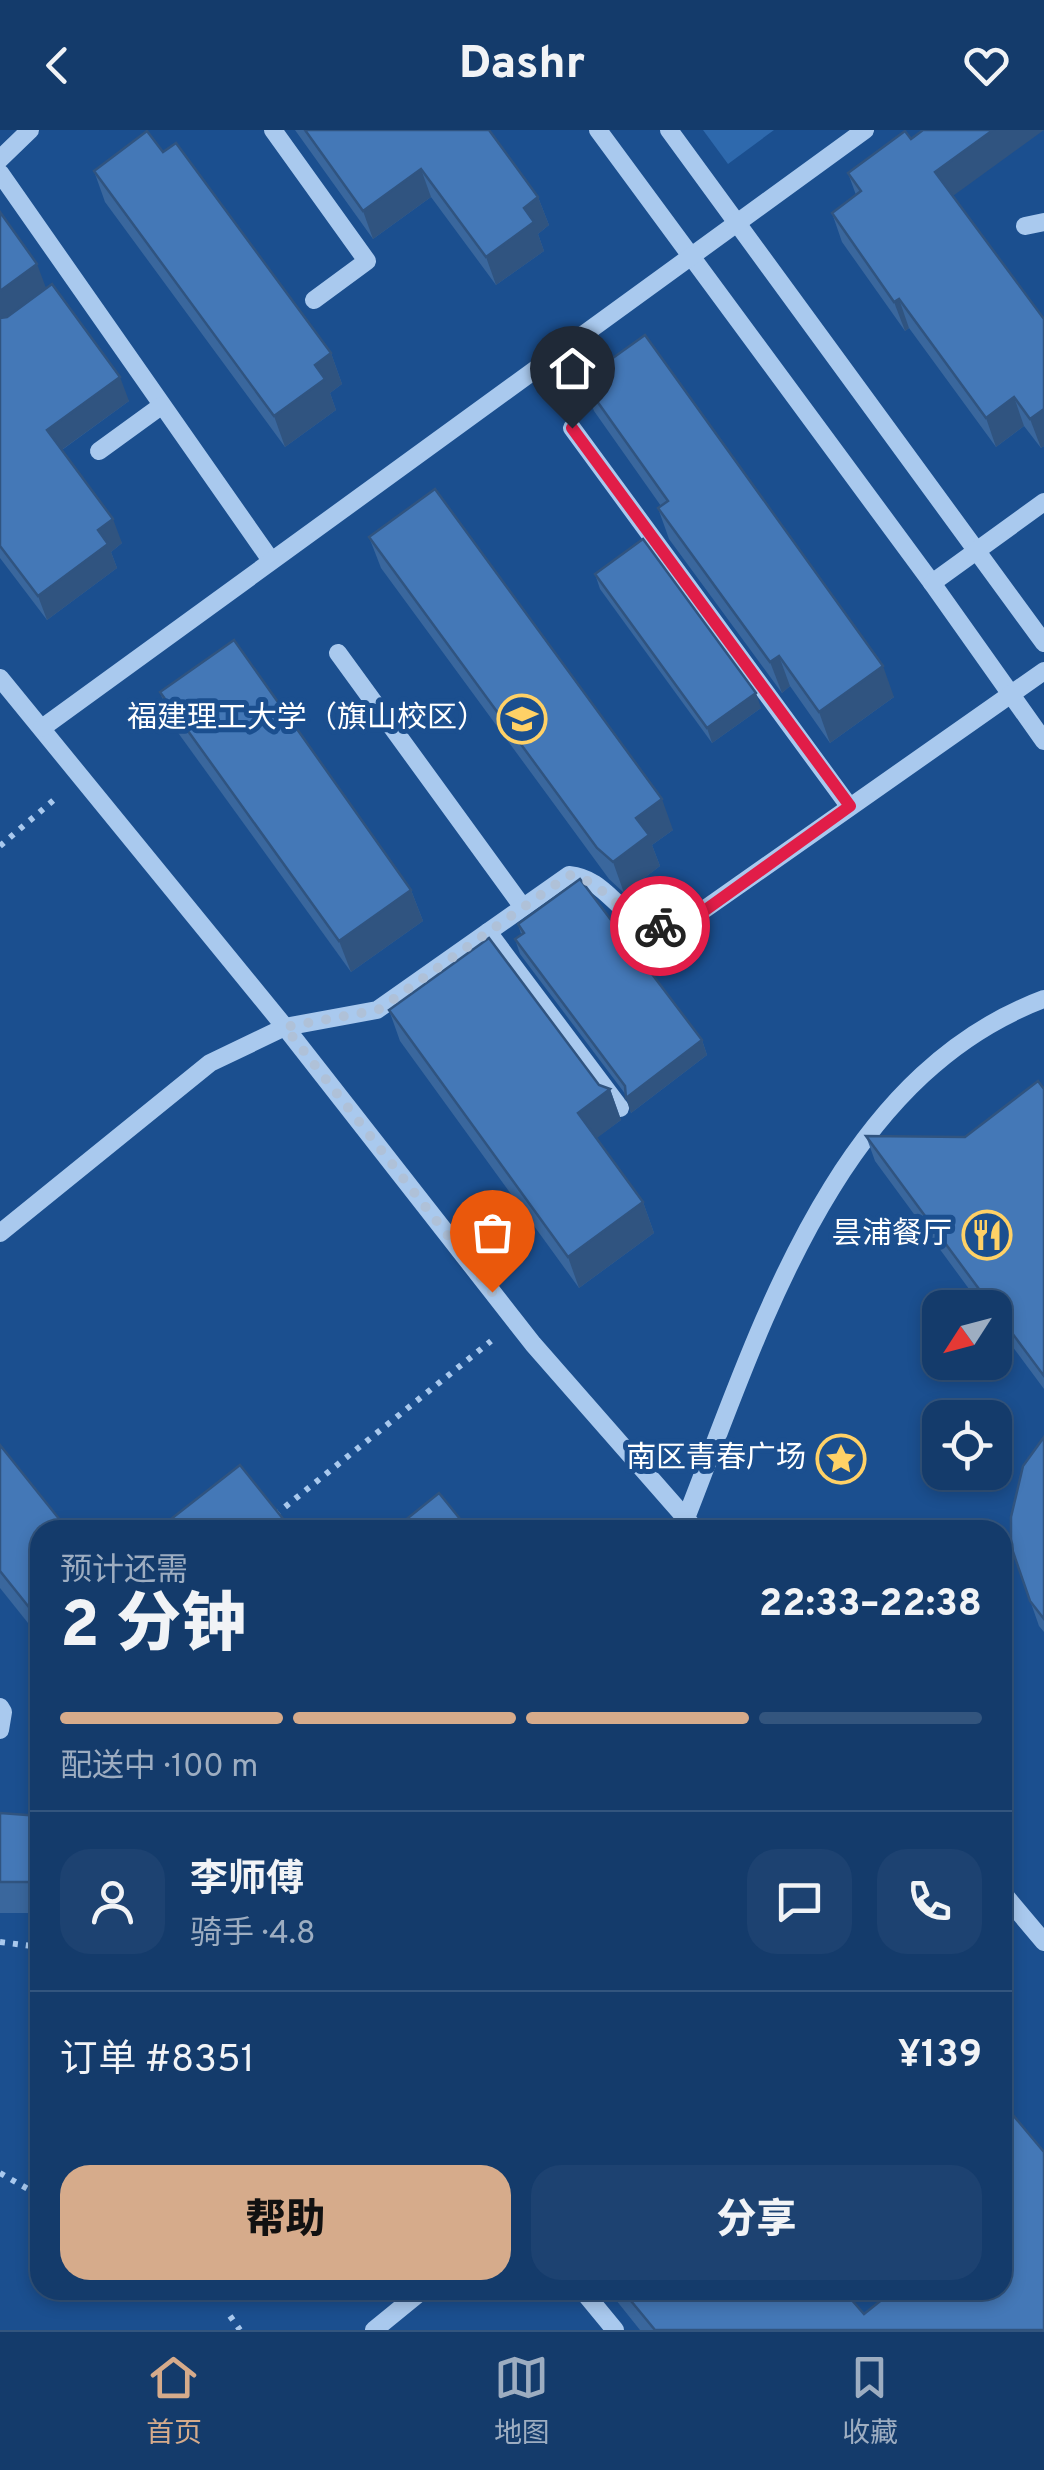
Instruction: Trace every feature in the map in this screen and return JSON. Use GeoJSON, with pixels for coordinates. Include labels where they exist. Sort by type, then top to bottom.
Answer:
{"type":"FeatureCollection","features":[{"type":"Feature","properties":{"kind":"street"},"geometry":{"type":"LineString","coordinates":[[0,159],[30,130]]}},
{"type":"Feature","properties":{"kind":"street"},"geometry":{"type":"LineString","coordinates":[[273,130],[367,262],[314,300]]}},
{"type":"Feature","properties":{"kind":"street"},"geometry":{"type":"LineString","coordinates":[[598,130],[1044,741]]}},
{"type":"Feature","properties":{"kind":"street"},"geometry":{"type":"LineString","coordinates":[[669,130],[1044,643]]}},
{"type":"Feature","properties":{"kind":"street"},"geometry":{"type":"LineString","coordinates":[[42,728],[865,130]]}},
{"type":"Feature","properties":{"kind":"street"},"geometry":{"type":"LineString","coordinates":[[0,173],[68,288],[161,406],[270,559]]}},
{"type":"Feature","properties":{"kind":"street"},"geometry":{"type":"LineString","coordinates":[[1024,226],[1044,222]]}},
{"type":"Feature","properties":{"kind":"street"},"geometry":{"type":"LineString","coordinates":[[99,451],[161,406]]}},
{"type":"Feature","properties":{"kind":"street"},"geometry":{"type":"LineString","coordinates":[[572,428],[850,806]]}},
{"type":"Feature","properties":{"kind":"street"},"geometry":{"type":"LineString","coordinates":[[932,583],[1044,502]]}},
{"type":"Feature","properties":{"kind":"street"},"geometry":{"type":"LineString","coordinates":[[338,653],[522,906]]}},
{"type":"Feature","properties":{"kind":"street"},"geometry":{"type":"LineString","coordinates":[[0,1233],[210,1063],[285,1027],[378,1010],[569,875],[588,880],[640,922],[670,926],[685,923],[1044,670]]}},
{"type":"Feature","properties":{"kind":"street"},"geometry":{"type":"LineString","coordinates":[[0,678],[285,1027],[515,1321],[688,1520]]}},
{"type":"Feature","properties":{"kind":"street"},"geometry":{"type":"LineString","coordinates":[[488,932],[620,1108]]}},
{"type":"Feature","properties":{"kind":"street"},"geometry":{"type":"LineString","coordinates":[[692,1520],[783,1278],[845,1166],[908,1090],[956,1048],[981,1030],[1044,998]]}},
{"type":"Feature","properties":{"kind":"street"},"geometry":{"type":"LineString","coordinates":[[1012,1904],[1044,1942]]}},
{"type":"Feature","properties":{"kind":"street"},"geometry":{"type":"LineString","coordinates":[[374,2330],[411,2300]]}},
{"type":"Feature","properties":{"kind":"street"},"geometry":{"type":"LineString","coordinates":[[590,2300],[616,2330]]}},
{"type":"Feature","properties":{"kind":"path"},"geometry":{"type":"LineString","coordinates":[[0,846],[82,776]]}},
{"type":"Feature","properties":{"kind":"path"},"geometry":{"type":"LineString","coordinates":[[270,1519],[515,1321]]}},
{"type":"Feature","properties":{"kind":"path"},"geometry":{"type":"LineString","coordinates":[[0,1942],[30,1946]]}},
{"type":"Feature","properties":{"kind":"path"},"geometry":{"type":"LineString","coordinates":[[0,2172],[30,2190]]}},
{"type":"Feature","properties":{"kind":"path"},"geometry":{"type":"LineString","coordinates":[[230,2316],[240,2330]]}},
{"type":"Feature","properties":{"kind":"shaded area"},"geometry":{"type":"Polygon","coordinates":[[[703,130],[774,130],[728,164],[703,130]]]}},
{"type":"Feature","properties":{"kind":"building"},"geometry":{"type":"Polygon","coordinates":[[[305,130],[489,130],[538,197],[524,208],[534,222],[486,257],[421,169],[363,211],[305,130]]]}},
{"type":"Feature","properties":{"kind":"building"},"geometry":{"type":"Polygon","coordinates":[[[923,130],[993,130],[935,172],[1044,319],[1044,409],[1030,419],[1014,397],[986,418],[899,299],[894,302],[832,213],[861,191],[848,173],[905,131],[911,139],[923,130]]]}},
{"type":"Feature","properties":{"kind":"building"},"geometry":{"type":"Polygon","coordinates":[[[147,131],[163,152],[176,143],[331,353],[315,365],[325,379],[274,416],[94,171],[147,131]]]}},
{"type":"Feature","properties":{"kind":"building"},"geometry":{"type":"Polygon","coordinates":[[[0,212],[37,264],[0,291],[0,212]]]}},
{"type":"Feature","properties":{"kind":"building"},"geometry":{"type":"Polygon","coordinates":[[[52,284],[120,377],[47,430],[113,519],[98,530],[108,544],[38,596],[0,546],[0,318],[52,284]]]}},
{"type":"Feature","properties":{"kind":"building"},"geometry":{"type":"Polygon","coordinates":[[[645,335],[883,666],[819,712],[779,656],[770,662],[658,508],[668,501],[582,380],[645,335]]]}},
{"type":"Feature","properties":{"kind":"building"},"geometry":{"type":"Polygon","coordinates":[[[435,489],[662,799],[636,818],[649,835],[613,862],[597,848],[369,537],[435,489]]]}},
{"type":"Feature","properties":{"kind":"building"},"geometry":{"type":"Polygon","coordinates":[[[643,539],[756,693],[707,728],[595,574],[643,539]]]}},
{"type":"Feature","properties":{"kind":"building"},"geometry":{"type":"Polygon","coordinates":[[[234,640],[411,890],[339,941],[160,692],[234,640]]]}},
{"type":"Feature","properties":{"kind":"building"},"geometry":{"type":"Polygon","coordinates":[[[580,879],[702,1040],[626,1098],[625,1086],[515,939],[524,933],[518,924],[580,879]]]}},
{"type":"Feature","properties":{"kind":"building"},"geometry":{"type":"Polygon","coordinates":[[[489,938],[599,1085],[610,1089],[578,1113],[643,1202],[568,1257],[389,1010],[489,938]]]}},
{"type":"Feature","properties":{"kind":"building","name":"昙浦餐厅"},"geometry":{"type":"Polygon","coordinates":[[[1038,1081],[1044,1089],[1044,1376],[1012,1333],[1012,1290],[980,1290],[866,1136],[965,1137],[1038,1081]]]}},
{"type":"Feature","properties":{"kind":"building"},"geometry":{"type":"Polygon","coordinates":[[[1044,1437],[1044,1619],[1030,1601],[1012,1549],[1011,1517],[1023,1466],[1044,1437]]]}},
{"type":"Feature","properties":{"kind":"building"},"geometry":{"type":"Polygon","coordinates":[[[0,1445],[60,1520],[30,1520],[30,1608],[0,1571],[0,1445]]]}},
{"type":"Feature","properties":{"kind":"building"},"geometry":{"type":"Polygon","coordinates":[[[240,1465],[284,1520],[170,1520],[240,1465]]]}},
{"type":"Feature","properties":{"kind":"building"},"geometry":{"type":"Polygon","coordinates":[[[439,1493],[461,1520],[405,1520],[439,1493]]]}},
{"type":"Feature","properties":{"kind":"building"},"geometry":{"type":"Polygon","coordinates":[[[0,1813],[30,1815],[30,1882],[0,1882],[0,1813]]]}},
{"type":"Feature","properties":{"kind":"building"},"geometry":{"type":"Polygon","coordinates":[[[1012,2114],[1044,2152],[1044,2330],[655,2330],[630,2300],[852,2300],[864,2314],[882,2300],[1012,2300],[1012,2114]]]}},
{"type":"Feature","properties":{"kind":"way so far"},"geometry":{"type":"LineString","coordinates":[[492,1292],[285,1027],[378,1010],[569,875],[588,880],[640,922],[660,926]]}},
{"type":"Feature","properties":{"kind":"place","name":"福建理工大学（旗山校区）"},"geometry":{"type":"Point","coordinates":[522,719]}},
{"type":"Feature","properties":{"kind":"place","name":"昙浦餐厅"},"geometry":{"type":"Point","coordinates":[987,1235]}},
{"type":"Feature","properties":{"kind":"place","name":"南区青春广场"},"geometry":{"type":"Point","coordinates":[841,1459]}},
{"type":"Feature","properties":{"kind":"route"},"geometry":{"type":"LineString","coordinates":[[572,428],[850,806],[685,923],[660,926]]}}]}
